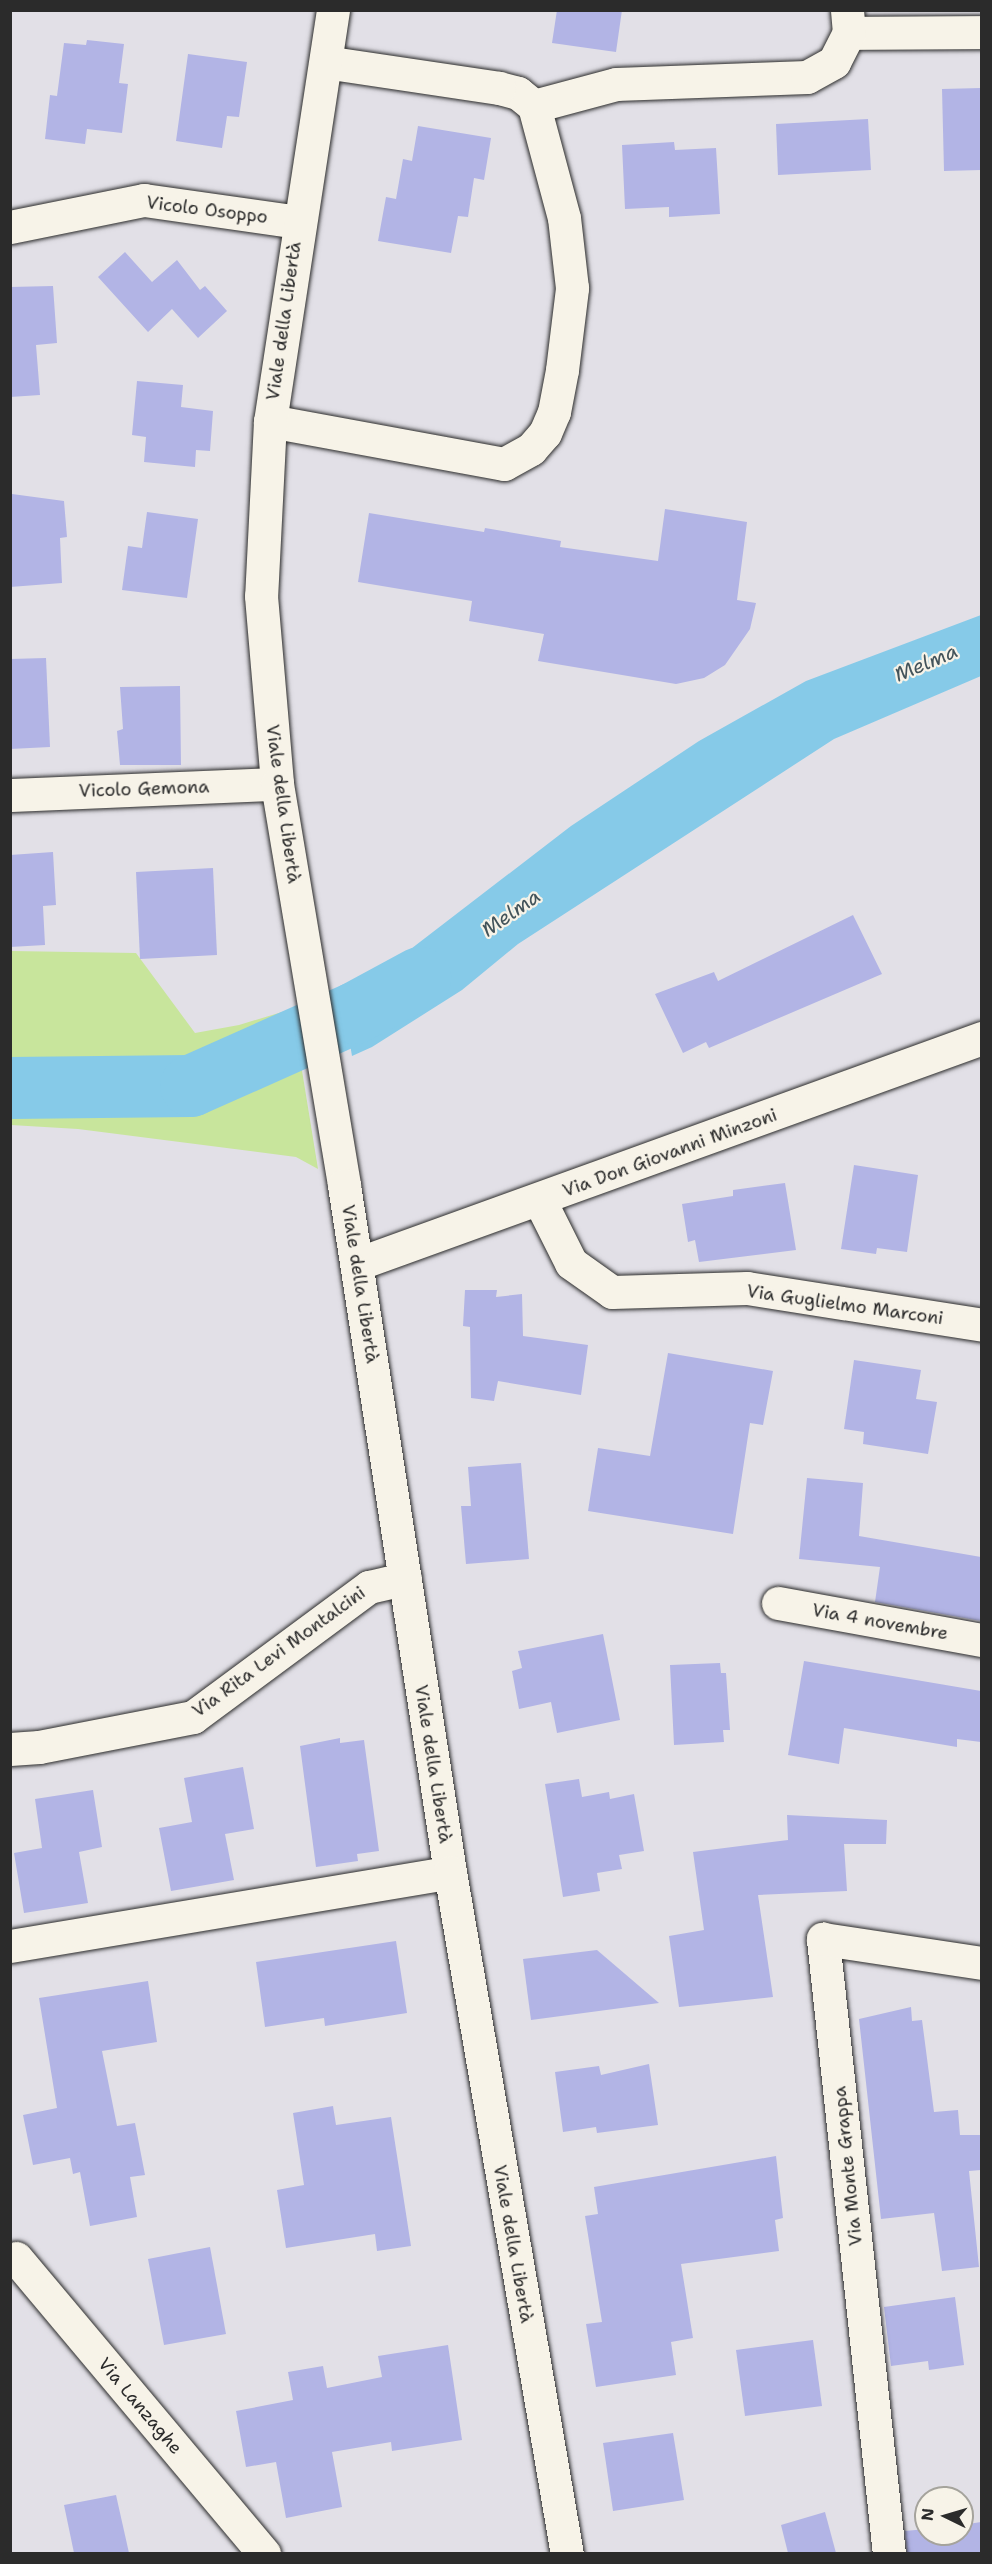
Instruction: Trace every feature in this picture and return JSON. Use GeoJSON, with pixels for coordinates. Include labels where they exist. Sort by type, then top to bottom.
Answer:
{"type":"FeatureCollection","features":[{"type":"Feature","properties":{"kind":"street","name":"Viale della Libertà"},"geometry":{"type":"LineString","coordinates":[[333,10],[270,421],[261,596],[277,784],[357,1264],[450,1872],[567,2553]]}},
{"type":"Feature","properties":{"kind":"street"},"geometry":{"type":"LineString","coordinates":[[534,106],[616,84],[807,77],[834,62],[848,22],[981,32]]}},
{"type":"Feature","properties":{"kind":"street"},"geometry":{"type":"LineString","coordinates":[[270,421],[504,464],[531,449],[545,433],[554,412],[572,288],[564,218],[534,106],[518,93],[499,88],[326,62]]}},
{"type":"Feature","properties":{"kind":"street","name":"Vicolo Osoppo"},"geometry":{"type":"LineString","coordinates":[[10,227],[144,200],[299,222]]}},
{"type":"Feature","properties":{"kind":"street","name":"Vicolo Gemona"},"geometry":{"type":"LineString","coordinates":[[10,795],[277,784]]}},
{"type":"Feature","properties":{"kind":"street","name":"Via Don Giovanni Minzoni"},"geometry":{"type":"LineString","coordinates":[[357,1264],[540,1201],[981,1038]]}},
{"type":"Feature","properties":{"kind":"street","name":"Via Guglielmo Marconi"},"geometry":{"type":"LineString","coordinates":[[540,1201],[571,1263],[612,1292],[747,1288],[981,1325]]}},
{"type":"Feature","properties":{"kind":"street","name":"Via Rita Levi Montalcini"},"geometry":{"type":"LineString","coordinates":[[10,1749],[39,1747],[193,1717],[369,1587],[405,1579]]}},
{"type":"Feature","properties":{"kind":"street","name":"Via 4 novembre"},"geometry":{"type":"LineString","coordinates":[[778,1603],[981,1640]]}},
{"type":"Feature","properties":{"kind":"street"},"geometry":{"type":"LineString","coordinates":[[10,1946],[450,1872]]}},
{"type":"Feature","properties":{"kind":"street","name":"Via Monte Grappa"},"geometry":{"type":"LineString","coordinates":[[889,2553],[823,1939],[981,1963]]}},
{"type":"Feature","properties":{"kind":"street","name":"Via Lanzaghe"},"geometry":{"type":"LineString","coordinates":[[16,2258],[264,2553]]}},
{"type":"Feature","properties":{"kind":"green space"},"geometry":{"type":"Polygon","coordinates":[[[11,951],[136,953],[195,1033],[239,1025],[292,1009],[318,1169],[296,1157],[78,1129],[11,1125],[11,951]]]}},
{"type":"Feature","properties":{"kind":"water"},"geometry":{"type":"Polygon","coordinates":[[[981,615],[981,676],[834,739],[518,944],[462,990],[372,1047],[352,1056],[341,990],[377,975],[571,826],[699,741],[806,681],[981,615]]]}},
{"type":"Feature","properties":{"kind":"building"},"geometry":{"type":"Polygon","coordinates":[[[557,10],[622,10],[616,52],[552,43],[557,10]]]}},
{"type":"Feature","properties":{"kind":"building"},"geometry":{"type":"Polygon","coordinates":[[[87,40],[124,44],[119,83],[128,84],[122,133],[87,129],[85,144],[45,139],[50,95],[57,96],[64,43],[86,45],[87,40]]]}},
{"type":"Feature","properties":{"kind":"building"},"geometry":{"type":"Polygon","coordinates":[[[188,54],[247,62],[239,117],[227,116],[222,148],[176,141],[188,54]]]}},
{"type":"Feature","properties":{"kind":"building"},"geometry":{"type":"Polygon","coordinates":[[[981,88],[981,170],[944,171],[942,89],[981,88]]]}},
{"type":"Feature","properties":{"kind":"building"},"geometry":{"type":"Polygon","coordinates":[[[868,119],[871,170],[778,175],[776,124],[868,119]]]}},
{"type":"Feature","properties":{"kind":"building"},"geometry":{"type":"Polygon","coordinates":[[[418,126],[491,138],[484,180],[474,178],[468,217],[458,216],[451,253],[378,241],[386,197],[396,199],[403,159],[412,161],[418,126]]]}},
{"type":"Feature","properties":{"kind":"building"},"geometry":{"type":"Polygon","coordinates":[[[674,142],[675,150],[716,148],[720,214],[669,217],[669,207],[625,209],[622,145],[674,142]]]}},
{"type":"Feature","properties":{"kind":"building"},"geometry":{"type":"Polygon","coordinates":[[[125,252],[152,282],[177,260],[200,290],[205,286],[227,311],[198,338],[172,309],[148,332],[98,277],[125,252]]]}},
{"type":"Feature","properties":{"kind":"building"},"geometry":{"type":"Polygon","coordinates":[[[53,286],[57,343],[36,345],[40,395],[10,397],[10,287],[53,286]]]}},
{"type":"Feature","properties":{"kind":"building"},"geometry":{"type":"Polygon","coordinates":[[[137,381],[183,385],[181,407],[213,411],[210,451],[196,450],[195,467],[144,462],[146,437],[132,435],[137,381]]]}},
{"type":"Feature","properties":{"kind":"building"},"geometry":{"type":"Polygon","coordinates":[[[12,494],[64,501],[67,537],[60,538],[62,583],[10,587],[12,494]]]}},
{"type":"Feature","properties":{"kind":"building"},"geometry":{"type":"Polygon","coordinates":[[[665,509],[747,522],[737,600],[756,603],[750,629],[725,665],[704,678],[676,684],[538,661],[544,634],[469,621],[472,601],[358,582],[369,513],[484,532],[485,528],[561,541],[560,547],[658,561],[665,509]]]}},
{"type":"Feature","properties":{"kind":"building"},"geometry":{"type":"Polygon","coordinates":[[[147,512],[198,519],[187,598],[122,590],[128,546],[142,548],[147,512]]]}},
{"type":"Feature","properties":{"kind":"building"},"geometry":{"type":"Polygon","coordinates":[[[46,658],[50,747],[10,749],[10,659],[46,658]]]}},
{"type":"Feature","properties":{"kind":"building"},"geometry":{"type":"Polygon","coordinates":[[[180,686],[181,765],[120,765],[117,731],[123,729],[120,687],[180,686]]]}},
{"type":"Feature","properties":{"kind":"building"},"geometry":{"type":"Polygon","coordinates":[[[53,852],[56,905],[43,906],[45,945],[10,947],[10,855],[53,852]]]}},
{"type":"Feature","properties":{"kind":"building"},"geometry":{"type":"Polygon","coordinates":[[[213,868],[217,955],[140,959],[136,872],[213,868]]]}},
{"type":"Feature","properties":{"kind":"building"},"geometry":{"type":"Polygon","coordinates":[[[853,915],[882,974],[709,1048],[706,1042],[683,1053],[655,994],[714,972],[718,981],[853,915]]]}},
{"type":"Feature","properties":{"kind":"building"},"geometry":{"type":"Polygon","coordinates":[[[854,1165],[918,1175],[907,1252],[877,1248],[876,1254],[841,1249],[854,1165]]]}},
{"type":"Feature","properties":{"kind":"building"},"geometry":{"type":"Polygon","coordinates":[[[785,1183],[796,1250],[699,1262],[695,1240],[688,1242],[682,1204],[733,1196],[733,1190],[785,1183]]]}},
{"type":"Feature","properties":{"kind":"building"},"geometry":{"type":"Polygon","coordinates":[[[465,1290],[497,1290],[496,1297],[522,1294],[523,1336],[588,1345],[581,1395],[498,1381],[494,1401],[471,1398],[470,1327],[463,1326],[465,1290]]]}},
{"type":"Feature","properties":{"kind":"building"},"geometry":{"type":"Polygon","coordinates":[[[668,1353],[773,1371],[763,1425],[750,1423],[733,1534],[588,1511],[598,1448],[650,1456],[668,1353]]]}},
{"type":"Feature","properties":{"kind":"building"},"geometry":{"type":"Polygon","coordinates":[[[854,1360],[921,1370],[916,1399],[937,1402],[928,1454],[863,1444],[864,1432],[844,1429],[854,1360]]]}},
{"type":"Feature","properties":{"kind":"building"},"geometry":{"type":"Polygon","coordinates":[[[521,1463],[529,1559],[466,1564],[461,1506],[471,1506],[468,1467],[521,1463]]]}},
{"type":"Feature","properties":{"kind":"building"},"geometry":{"type":"Polygon","coordinates":[[[807,1478],[863,1483],[859,1536],[981,1557],[981,1621],[875,1602],[880,1567],[799,1559],[807,1478]]]}},
{"type":"Feature","properties":{"kind":"building"},"geometry":{"type":"Polygon","coordinates":[[[603,1634],[620,1720],[557,1733],[551,1702],[519,1709],[512,1671],[522,1668],[518,1651],[603,1634]]]}},
{"type":"Feature","properties":{"kind":"building"},"geometry":{"type":"Polygon","coordinates":[[[804,1661],[981,1691],[981,1742],[957,1739],[957,1747],[844,1728],[839,1764],[788,1755],[804,1661]]]}},
{"type":"Feature","properties":{"kind":"building"},"geometry":{"type":"Polygon","coordinates":[[[720,1663],[721,1673],[726,1673],[730,1730],[723,1730],[724,1742],[674,1745],[670,1665],[720,1663]]]}},
{"type":"Feature","properties":{"kind":"building"},"geometry":{"type":"Polygon","coordinates":[[[340,1738],[340,1743],[364,1740],[379,1851],[357,1854],[358,1861],[316,1867],[300,1746],[340,1738]]]}},
{"type":"Feature","properties":{"kind":"building"},"geometry":{"type":"Polygon","coordinates":[[[243,1767],[254,1829],[225,1834],[234,1880],[171,1891],[159,1828],[192,1822],[184,1778],[243,1767]]]}},
{"type":"Feature","properties":{"kind":"building"},"geometry":{"type":"Polygon","coordinates":[[[579,1779],[582,1797],[609,1792],[610,1799],[634,1794],[644,1851],[619,1855],[622,1869],[597,1873],[600,1891],[563,1897],[545,1784],[579,1779]]]}},
{"type":"Feature","properties":{"kind":"building"},"geometry":{"type":"Polygon","coordinates":[[[93,1790],[102,1847],[79,1852],[88,1903],[24,1913],[14,1853],[42,1848],[35,1799],[93,1790]]]}},
{"type":"Feature","properties":{"kind":"building"},"geometry":{"type":"Polygon","coordinates":[[[787,1815],[887,1820],[886,1844],[844,1844],[847,1891],[758,1895],[773,1997],[679,2007],[669,1936],[704,1930],[693,1852],[788,1840],[787,1815]]]}},
{"type":"Feature","properties":{"kind":"building"},"geometry":{"type":"Polygon","coordinates":[[[396,1941],[407,2013],[325,2026],[324,2018],[265,2027],[256,1962],[396,1941]]]}},
{"type":"Feature","properties":{"kind":"building"},"geometry":{"type":"Polygon","coordinates":[[[597,1950],[659,2003],[531,2020],[523,1959],[597,1950]]]}},
{"type":"Feature","properties":{"kind":"building"},"geometry":{"type":"Polygon","coordinates":[[[148,1981],[157,2042],[102,2051],[117,2126],[135,2123],[145,2175],[130,2177],[137,2217],[90,2226],[80,2172],[73,2174],[70,2158],[33,2165],[23,2115],[57,2108],[39,1998],[148,1981]]]}},
{"type":"Feature","properties":{"kind":"building"},"geometry":{"type":"Polygon","coordinates":[[[911,2007],[912,2021],[922,2020],[934,2112],[958,2110],[960,2135],[981,2135],[981,2170],[969,2171],[979,2267],[942,2271],[934,2213],[881,2219],[859,2019],[911,2007]]]}},
{"type":"Feature","properties":{"kind":"building"},"geometry":{"type":"Polygon","coordinates":[[[649,2064],[658,2125],[597,2133],[596,2127],[563,2132],[555,2072],[599,2066],[601,2075],[649,2064]]]}},
{"type":"Feature","properties":{"kind":"building"},"geometry":{"type":"Polygon","coordinates":[[[333,2106],[336,2125],[391,2117],[411,2246],[377,2251],[375,2234],[286,2248],[277,2190],[304,2185],[293,2113],[333,2106]]]}},
{"type":"Feature","properties":{"kind":"building"},"geometry":{"type":"Polygon","coordinates":[[[776,2156],[783,2218],[775,2220],[779,2251],[681,2264],[693,2338],[671,2342],[676,2375],[596,2387],[586,2324],[602,2322],[585,2216],[598,2214],[594,2187],[776,2156]]]}},
{"type":"Feature","properties":{"kind":"building"},"geometry":{"type":"Polygon","coordinates":[[[210,2247],[226,2334],[164,2345],[148,2259],[210,2247]]]}},
{"type":"Feature","properties":{"kind":"building"},"geometry":{"type":"Polygon","coordinates":[[[955,2297],[964,2365],[929,2370],[928,2361],[891,2366],[884,2307],[955,2297]]]}},
{"type":"Feature","properties":{"kind":"building"},"geometry":{"type":"Polygon","coordinates":[[[813,2340],[822,2406],[745,2416],[736,2350],[813,2340]]]}},
{"type":"Feature","properties":{"kind":"building"},"geometry":{"type":"Polygon","coordinates":[[[448,2345],[462,2440],[392,2451],[391,2442],[332,2452],[342,2507],[286,2518],[276,2462],[246,2467],[236,2411],[293,2400],[288,2372],[323,2366],[327,2388],[382,2377],[378,2356],[448,2345]]]}},
{"type":"Feature","properties":{"kind":"building"},"geometry":{"type":"Polygon","coordinates":[[[673,2433],[684,2500],[613,2511],[603,2443],[673,2433]]]}},
{"type":"Feature","properties":{"kind":"building"},"geometry":{"type":"Polygon","coordinates":[[[116,2495],[129,2553],[74,2553],[64,2505],[116,2495]]]}},
{"type":"Feature","properties":{"kind":"building"},"geometry":{"type":"Polygon","coordinates":[[[825,2512],[836,2553],[788,2553],[781,2525],[825,2512]]]}},
{"type":"Feature","properties":{"kind":"building"},"geometry":{"type":"Polygon","coordinates":[[[981,2522],[981,2553],[907,2553],[905,2531],[914,2530],[914,2546],[974,2546],[974,2523],[981,2522]]]}},
{"type":"Feature","properties":{"kind":"waterway","name":"Melma"},"geometry":{"type":"LineString","coordinates":[[10,1088],[191,1086],[355,1013],[420,978]]}}]}
